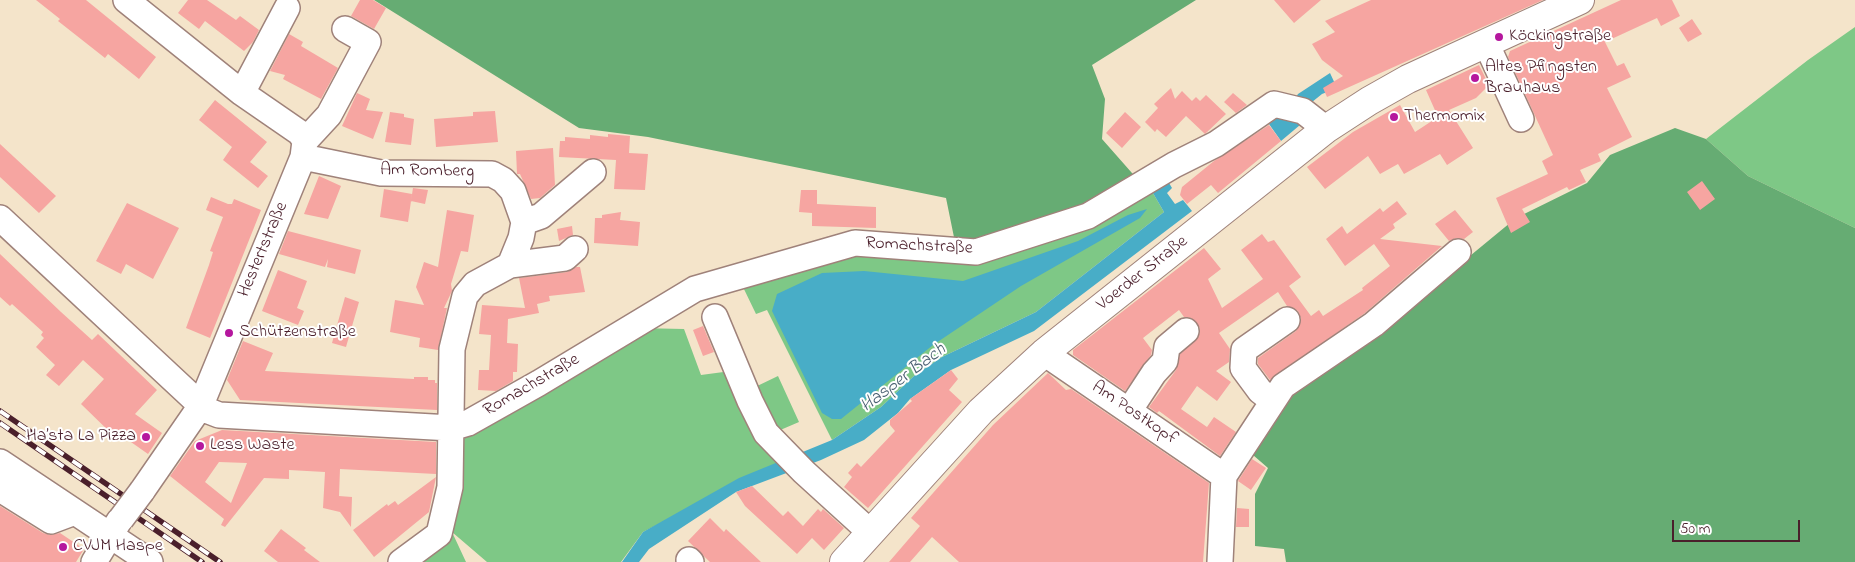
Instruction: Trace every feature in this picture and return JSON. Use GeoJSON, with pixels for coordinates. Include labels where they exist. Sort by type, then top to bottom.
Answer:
{"type":"FeatureCollection","features":[{"type":"Feature","properties":{"kind":"main road","name":"Voerder Straße"},"geometry":{"type":"LineString","coordinates":[[844,562],[981,411],[1044,353],[1326,130],[1369,101],[1408,79],[1566,3]]}},
{"type":"Feature","properties":{"kind":"street"},"geometry":{"type":"LineString","coordinates":[[126,0],[242,93],[300,133],[304,149]]}},
{"type":"Feature","properties":{"kind":"street"},"geometry":{"type":"LineString","coordinates":[[242,93],[287,7]]}},
{"type":"Feature","properties":{"kind":"street","name":"Hestertstraße"},"geometry":{"type":"LineString","coordinates":[[94,562],[115,527],[200,406],[304,149],[329,115],[368,42],[345,29]]}},
{"type":"Feature","properties":{"kind":"street"},"geometry":{"type":"LineString","coordinates":[[1486,43],[1521,119]]}},
{"type":"Feature","properties":{"kind":"street","name":"Romachstraße"},"geometry":{"type":"LineString","coordinates":[[200,406],[218,415],[451,428],[468,423],[539,383],[695,289],[855,243],[976,252],[1088,216],[1174,165],[1216,144],[1274,104],[1296,109],[1326,130]]}},
{"type":"Feature","properties":{"kind":"street","name":"Am Romberg"},"geometry":{"type":"LineString","coordinates":[[304,149],[381,173],[492,174],[503,180],[513,191],[524,222]]}},
{"type":"Feature","properties":{"kind":"street"},"geometry":{"type":"LineString","coordinates":[[510,265],[521,238],[524,222],[541,216],[593,172]]}},
{"type":"Feature","properties":{"kind":"street"},"geometry":{"type":"LineString","coordinates":[[0,218],[200,406]]}},
{"type":"Feature","properties":{"kind":"street"},"geometry":{"type":"LineString","coordinates":[[401,562],[439,534],[450,488],[452,349],[464,296],[475,284],[510,265],[566,258],[575,248]]}},
{"type":"Feature","properties":{"kind":"street"},"geometry":{"type":"LineString","coordinates":[[1220,562],[1224,476],[1283,386],[1374,324],[1458,252]]}},
{"type":"Feature","properties":{"kind":"street"},"geometry":{"type":"LineString","coordinates":[[715,318],[750,401],[766,433],[870,532]]}},
{"type":"Feature","properties":{"kind":"street"},"geometry":{"type":"LineString","coordinates":[[1273,401],[1260,391],[1243,368],[1244,350],[1287,320]]}},
{"type":"Feature","properties":{"kind":"street"},"geometry":{"type":"LineString","coordinates":[[1129,411],[1164,361],[1167,348],[1186,331]]}},
{"type":"Feature","properties":{"kind":"street","name":"Am Postkopf"},"geometry":{"type":"LineString","coordinates":[[1044,353],[1224,476]]}},
{"type":"Feature","properties":{"kind":"street"},"geometry":{"type":"LineString","coordinates":[[0,462],[75,512],[115,527],[150,562]]}},
{"type":"Feature","properties":{"kind":"street"},"geometry":{"type":"LineString","coordinates":[[0,489],[51,522],[75,512]]}},
{"type":"Feature","properties":{"kind":"green space"},"geometry":{"type":"Polygon","coordinates":[[[374,0],[1196,0],[1092,65],[1105,99],[1102,139],[1139,181],[1050,226],[956,247],[946,198],[648,137],[579,128],[374,0]]]}},
{"type":"Feature","properties":{"kind":"green space"},"geometry":{"type":"Polygon","coordinates":[[[1855,27],[1855,228],[1748,176],[1706,139],[1808,60],[1855,27]]]}},
{"type":"Feature","properties":{"kind":"green space"},"geometry":{"type":"Polygon","coordinates":[[[1675,128],[1706,139],[1748,176],[1855,228],[1855,562],[1286,562],[1284,549],[1255,546],[1255,494],[1268,468],[1253,455],[1301,382],[1465,260],[1516,218],[1587,183],[1610,155],[1675,128]]]}},
{"type":"Feature","properties":{"kind":"green space"},"geometry":{"type":"Polygon","coordinates":[[[1150,188],[1164,212],[1036,312],[942,357],[914,376],[881,407],[832,440],[767,310],[756,314],[742,285],[852,248],[963,255],[1150,188]]]}},
{"type":"Feature","properties":{"kind":"green space"},"geometry":{"type":"Polygon","coordinates":[[[638,328],[684,329],[701,375],[731,371],[788,458],[643,532],[621,562],[487,562],[452,532],[466,562],[420,562],[451,531],[464,439],[476,428],[638,328]]]}},
{"type":"Feature","properties":{"kind":"green space"},"geometry":{"type":"Polygon","coordinates":[[[778,376],[799,422],[771,434],[751,389],[778,376]]]}},
{"type":"Feature","properties":{"kind":"water"},"geometry":{"type":"Polygon","coordinates":[[[1330,73],[1337,88],[1322,94],[1307,106],[1299,114],[1300,125],[1281,141],[1269,124],[1286,112],[1298,94],[1330,73]]]}},
{"type":"Feature","properties":{"kind":"water"},"geometry":{"type":"Polygon","coordinates":[[[1166,178],[1172,188],[1167,193],[1175,204],[1183,200],[1192,211],[1034,331],[951,370],[910,399],[898,413],[864,440],[821,460],[736,492],[649,549],[639,562],[622,562],[643,532],[739,478],[832,440],[881,407],[914,376],[942,357],[1036,312],[1164,212],[1150,188],[1166,178]]]}},
{"type":"Feature","properties":{"kind":"water"},"geometry":{"type":"Polygon","coordinates":[[[1147,209],[1140,218],[1021,286],[933,345],[841,419],[832,419],[822,413],[772,311],[777,294],[822,273],[864,271],[963,281],[1078,241],[1128,215],[1147,209]]]}},
{"type":"Feature","properties":{"kind":"building"},"geometry":{"type":"Polygon","coordinates":[[[36,0],[86,0],[156,57],[139,79],[108,54],[105,58],[58,21],[60,19],[36,0]]]}},
{"type":"Feature","properties":{"kind":"building"},"geometry":{"type":"Polygon","coordinates":[[[188,0],[207,0],[236,20],[240,16],[259,30],[253,42],[244,51],[205,21],[199,29],[178,13],[188,0]]]}},
{"type":"Feature","properties":{"kind":"building"},"geometry":{"type":"Polygon","coordinates":[[[360,0],[373,0],[386,8],[374,29],[351,16],[360,0]]]}},
{"type":"Feature","properties":{"kind":"building"},"geometry":{"type":"Polygon","coordinates":[[[1274,0],[1321,0],[1294,23],[1274,0]]]}},
{"type":"Feature","properties":{"kind":"building"},"geometry":{"type":"Polygon","coordinates":[[[1371,0],[1543,0],[1327,97],[1323,88],[1343,76],[1322,60],[1312,44],[1335,32],[1325,21],[1371,0]]]}},
{"type":"Feature","properties":{"kind":"building"},"geometry":{"type":"Polygon","coordinates":[[[1621,0],[1672,0],[1680,16],[1661,26],[1657,18],[1605,42],[1617,66],[1624,63],[1631,77],[1607,88],[1632,137],[1598,154],[1601,161],[1580,170],[1586,182],[1569,190],[1567,187],[1522,209],[1530,222],[1511,233],[1496,198],[1548,174],[1542,161],[1553,155],[1508,57],[1510,51],[1621,0]]]}},
{"type":"Feature","properties":{"kind":"building"},"geometry":{"type":"Polygon","coordinates":[[[1692,19],[1702,34],[1688,42],[1679,28],[1692,19]]]}},
{"type":"Feature","properties":{"kind":"building"},"geometry":{"type":"Polygon","coordinates":[[[289,34],[303,42],[301,46],[338,68],[321,99],[283,79],[285,75],[270,71],[289,34]]]}},
{"type":"Feature","properties":{"kind":"building"},"geometry":{"type":"Polygon","coordinates":[[[1479,65],[1489,85],[1476,98],[1449,110],[1473,148],[1447,165],[1440,154],[1404,174],[1398,164],[1380,174],[1368,156],[1325,189],[1307,167],[1353,132],[1400,105],[1415,132],[1438,117],[1426,90],[1479,65]]]}},
{"type":"Feature","properties":{"kind":"building"},"geometry":{"type":"Polygon","coordinates":[[[1171,88],[1175,99],[1182,91],[1192,101],[1196,97],[1200,101],[1206,95],[1226,114],[1205,134],[1186,116],[1166,137],[1157,129],[1155,132],[1145,122],[1158,108],[1154,104],[1171,88]]]}},
{"type":"Feature","properties":{"kind":"building"},"geometry":{"type":"Polygon","coordinates":[[[357,93],[370,99],[366,110],[383,112],[373,139],[342,126],[357,93]]]}},
{"type":"Feature","properties":{"kind":"building"},"geometry":{"type":"Polygon","coordinates":[[[1233,93],[1247,105],[1236,113],[1224,102],[1233,93]]]}},
{"type":"Feature","properties":{"kind":"building"},"geometry":{"type":"Polygon","coordinates":[[[215,100],[267,142],[250,162],[268,176],[258,188],[223,160],[232,147],[199,120],[215,100]]]}},
{"type":"Feature","properties":{"kind":"building"},"geometry":{"type":"Polygon","coordinates":[[[495,111],[498,142],[436,147],[434,119],[473,116],[473,112],[495,111]]]}},
{"type":"Feature","properties":{"kind":"building"},"geometry":{"type":"Polygon","coordinates":[[[390,112],[404,114],[404,117],[414,119],[411,145],[385,142],[390,112]]]}},
{"type":"Feature","properties":{"kind":"building"},"geometry":{"type":"Polygon","coordinates":[[[1125,112],[1141,127],[1122,148],[1106,133],[1125,112]]]}},
{"type":"Feature","properties":{"kind":"building"},"geometry":{"type":"Polygon","coordinates":[[[1269,125],[1281,141],[1218,193],[1211,185],[1187,204],[1180,195],[1182,187],[1214,161],[1269,125]]]}},
{"type":"Feature","properties":{"kind":"building"},"geometry":{"type":"Polygon","coordinates":[[[608,134],[630,136],[629,153],[648,154],[645,190],[614,189],[616,160],[559,157],[560,141],[565,141],[565,137],[590,139],[590,135],[608,137],[608,134]]]}},
{"type":"Feature","properties":{"kind":"building"},"geometry":{"type":"Polygon","coordinates":[[[0,144],[56,196],[39,213],[0,177],[0,144]]]}},
{"type":"Feature","properties":{"kind":"building"},"geometry":{"type":"Polygon","coordinates":[[[553,148],[555,185],[540,198],[531,199],[520,174],[517,174],[516,151],[553,148]]]}},
{"type":"Feature","properties":{"kind":"building"},"geometry":{"type":"Polygon","coordinates":[[[319,176],[341,186],[328,219],[304,214],[319,176]]]}},
{"type":"Feature","properties":{"kind":"building"},"geometry":{"type":"Polygon","coordinates":[[[1702,181],[1715,199],[1700,210],[1687,192],[1702,181]]]}},
{"type":"Feature","properties":{"kind":"building"},"geometry":{"type":"Polygon","coordinates":[[[413,188],[428,190],[425,204],[411,201],[413,188]]]}},
{"type":"Feature","properties":{"kind":"building"},"geometry":{"type":"Polygon","coordinates":[[[384,189],[412,194],[408,222],[380,217],[384,189]]]}},
{"type":"Feature","properties":{"kind":"building"},"geometry":{"type":"Polygon","coordinates":[[[801,190],[817,190],[817,204],[876,207],[876,228],[812,226],[812,213],[799,212],[801,190]]]}},
{"type":"Feature","properties":{"kind":"building"},"geometry":{"type":"Polygon","coordinates":[[[211,197],[228,204],[232,204],[234,199],[261,210],[210,338],[186,328],[209,265],[213,252],[210,251],[223,217],[206,210],[211,197]]]}},
{"type":"Feature","properties":{"kind":"building"},"geometry":{"type":"Polygon","coordinates":[[[1397,201],[1407,214],[1393,224],[1395,228],[1380,239],[1442,246],[1365,313],[1270,380],[1258,364],[1258,358],[1296,331],[1301,319],[1298,311],[1287,306],[1278,292],[1219,333],[1230,349],[1229,362],[1216,371],[1231,382],[1217,401],[1197,386],[1181,409],[1207,427],[1214,417],[1236,432],[1220,456],[1159,411],[1157,413],[1149,407],[1176,370],[1180,354],[1199,336],[1200,328],[1191,318],[1184,317],[1179,310],[1143,338],[1152,350],[1151,355],[1125,391],[1073,355],[1073,350],[1204,248],[1221,269],[1208,279],[1222,308],[1263,279],[1241,250],[1262,234],[1268,242],[1274,240],[1301,277],[1289,286],[1311,316],[1319,310],[1323,316],[1363,290],[1362,288],[1390,266],[1374,244],[1345,266],[1326,239],[1342,226],[1347,234],[1380,208],[1383,212],[1397,201]]]}},
{"type":"Feature","properties":{"kind":"building"},"geometry":{"type":"Polygon","coordinates":[[[127,203],[179,228],[153,279],[126,264],[121,274],[96,261],[127,203]]]}},
{"type":"Feature","properties":{"kind":"building"},"geometry":{"type":"Polygon","coordinates":[[[447,210],[474,215],[468,252],[461,251],[451,284],[452,291],[444,308],[447,308],[438,350],[419,347],[420,338],[390,332],[395,300],[424,305],[416,287],[424,262],[438,267],[447,210]]]}},
{"type":"Feature","properties":{"kind":"building"},"geometry":{"type":"Polygon","coordinates":[[[1455,210],[1473,232],[1464,239],[1456,238],[1449,241],[1435,224],[1455,210]]]}},
{"type":"Feature","properties":{"kind":"building"},"geometry":{"type":"Polygon","coordinates":[[[621,212],[620,220],[640,222],[638,246],[594,243],[595,218],[602,218],[602,215],[621,212]]]}},
{"type":"Feature","properties":{"kind":"building"},"geometry":{"type":"Polygon","coordinates":[[[572,226],[573,235],[559,241],[557,229],[572,226]]]}},
{"type":"Feature","properties":{"kind":"building"},"geometry":{"type":"Polygon","coordinates":[[[288,231],[361,250],[355,274],[327,267],[328,259],[325,267],[279,254],[288,231]]]}},
{"type":"Feature","properties":{"kind":"building"},"geometry":{"type":"Polygon","coordinates":[[[0,254],[92,340],[98,334],[157,390],[135,414],[162,433],[148,454],[121,435],[117,439],[81,404],[104,379],[83,360],[59,386],[46,375],[55,365],[36,347],[44,338],[41,335],[43,332],[12,304],[10,306],[0,297],[0,254]]]}},
{"type":"Feature","properties":{"kind":"building"},"geometry":{"type":"Polygon","coordinates":[[[580,267],[585,292],[549,296],[550,301],[537,304],[539,313],[508,319],[507,343],[518,344],[517,372],[513,372],[513,381],[496,391],[478,390],[479,370],[489,370],[491,335],[479,334],[482,305],[525,308],[519,278],[567,272],[580,267]]]}},
{"type":"Feature","properties":{"kind":"building"},"geometry":{"type":"Polygon","coordinates":[[[278,270],[307,281],[297,308],[304,311],[298,325],[262,311],[278,270]]]}},
{"type":"Feature","properties":{"kind":"building"},"geometry":{"type":"Polygon","coordinates":[[[345,297],[359,302],[346,347],[332,343],[345,297]]]}},
{"type":"Feature","properties":{"kind":"building"},"geometry":{"type":"Polygon","coordinates":[[[703,326],[714,352],[703,356],[693,330],[703,326]]]}},
{"type":"Feature","properties":{"kind":"building"},"geometry":{"type":"Polygon","coordinates":[[[243,341],[273,353],[265,371],[414,379],[414,377],[428,377],[428,380],[435,380],[435,383],[437,383],[437,410],[240,400],[227,380],[243,341]]]}},
{"type":"Feature","properties":{"kind":"building"},"geometry":{"type":"Polygon","coordinates":[[[951,370],[958,379],[949,390],[962,402],[868,508],[844,487],[852,477],[848,473],[857,463],[861,467],[895,431],[890,425],[890,420],[912,401],[910,399],[951,370]]]}},
{"type":"Feature","properties":{"kind":"building"},"geometry":{"type":"Polygon","coordinates":[[[1048,373],[1066,390],[1071,389],[1209,483],[1203,562],[959,562],[932,537],[910,562],[889,562],[920,526],[911,518],[993,425],[1048,373]]]}},
{"type":"Feature","properties":{"kind":"building"},"geometry":{"type":"Polygon","coordinates":[[[222,430],[436,442],[436,474],[340,469],[339,496],[352,497],[351,527],[340,512],[323,508],[325,472],[289,470],[289,479],[264,478],[225,527],[221,525],[224,519],[170,476],[195,441],[222,430]],[[219,462],[205,482],[231,503],[247,463],[219,462]]]}},
{"type":"Feature","properties":{"kind":"building"},"geometry":{"type":"Polygon","coordinates":[[[1252,459],[1266,468],[1251,490],[1238,481],[1252,459]]]}},
{"type":"Feature","properties":{"kind":"building"},"geometry":{"type":"Polygon","coordinates":[[[436,477],[429,512],[374,557],[353,530],[387,504],[388,506],[395,501],[398,505],[436,477]]]}},
{"type":"Feature","properties":{"kind":"building"},"geometry":{"type":"Polygon","coordinates":[[[752,486],[783,516],[788,511],[803,526],[818,509],[821,512],[823,509],[844,528],[824,550],[812,538],[797,554],[745,506],[736,492],[752,486]]]}},
{"type":"Feature","properties":{"kind":"building"},"geometry":{"type":"Polygon","coordinates":[[[0,506],[43,533],[50,535],[60,533],[84,549],[76,562],[0,562],[0,506]]]}},
{"type":"Feature","properties":{"kind":"building"},"geometry":{"type":"Polygon","coordinates":[[[1237,508],[1249,509],[1249,527],[1236,527],[1237,508]]]}},
{"type":"Feature","properties":{"kind":"building"},"geometry":{"type":"Polygon","coordinates":[[[710,518],[724,532],[726,529],[761,562],[710,562],[688,541],[710,518]]]}},
{"type":"Feature","properties":{"kind":"building"},"geometry":{"type":"Polygon","coordinates":[[[281,529],[306,548],[304,550],[320,562],[278,562],[264,551],[281,529]]]}},
{"type":"Feature","properties":{"kind":"railway"},"geometry":{"type":"LineString","coordinates":[[0,411],[220,562]]}},
{"type":"Feature","properties":{"kind":"railway"},"geometry":{"type":"LineString","coordinates":[[0,423],[202,562]]}},
{"type":"Feature","properties":{"kind":"place","name":"Köckingstraße"},"geometry":{"type":"Point","coordinates":[1499,37]}},
{"type":"Feature","properties":{"kind":"place","name":"Altes Pfingsten Brauhaus"},"geometry":{"type":"Point","coordinates":[1475,78]}},
{"type":"Feature","properties":{"kind":"place","name":"Thermomix"},"geometry":{"type":"Point","coordinates":[1394,117]}},
{"type":"Feature","properties":{"kind":"place","name":"Schützenstraße"},"geometry":{"type":"Point","coordinates":[229,333]}},
{"type":"Feature","properties":{"kind":"place","name":"Ha’sta La Pizza"},"geometry":{"type":"Point","coordinates":[146,437]}},
{"type":"Feature","properties":{"kind":"place","name":"Less Waste"},"geometry":{"type":"Point","coordinates":[200,446]}},
{"type":"Feature","properties":{"kind":"place","name":"CVJM Haspe"},"geometry":{"type":"Point","coordinates":[63,547]}},
{"type":"Feature","properties":{"kind":"water label","name":"Hasper Bach"},"geometry":{"type":"Point","coordinates":[904,379]}}]}
